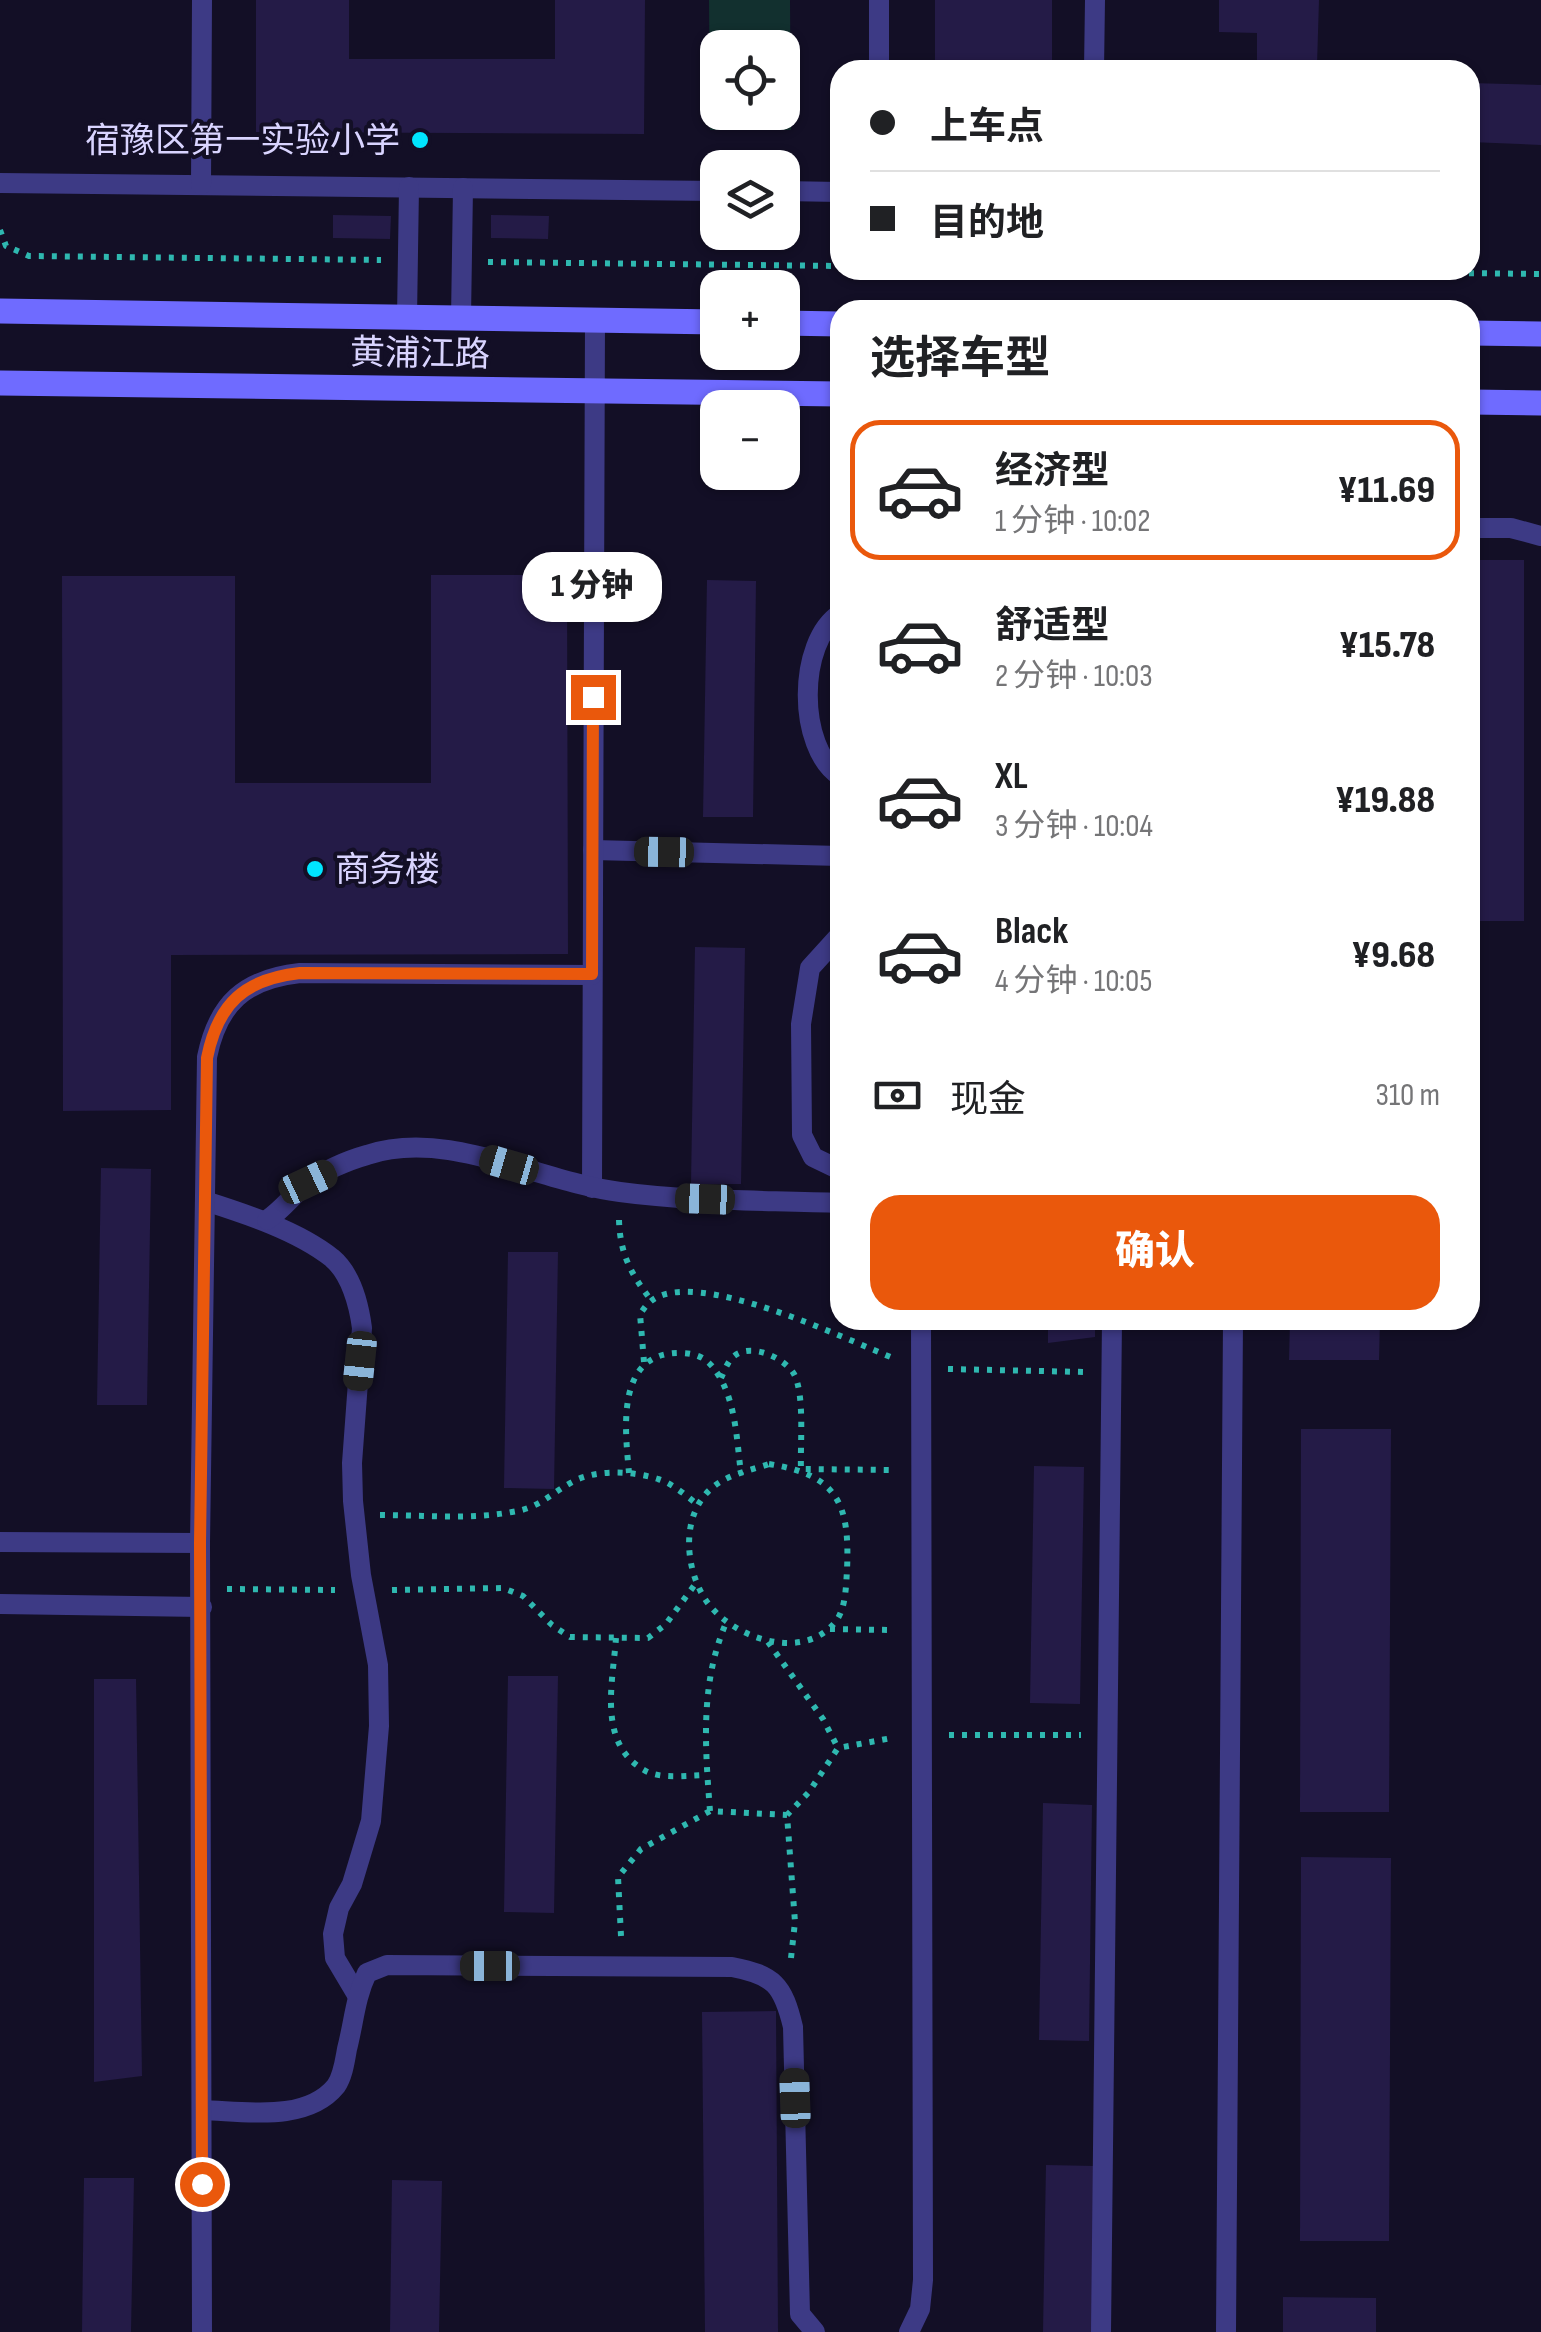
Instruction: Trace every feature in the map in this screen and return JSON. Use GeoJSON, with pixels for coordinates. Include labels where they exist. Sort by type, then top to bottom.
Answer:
{"type":"FeatureCollection","features":[{"type":"Feature","properties":{"kind":"street","name":"黄浦江路"},"geometry":{"type":"LineString","coordinates":[[0,311],[700,322]]}},
{"type":"Feature","properties":{"kind":"street"},"geometry":{"type":"LineString","coordinates":[[800,323],[830,324]]}},
{"type":"Feature","properties":{"kind":"street"},"geometry":{"type":"LineString","coordinates":[[1480,334],[1541,334]]}},
{"type":"Feature","properties":{"kind":"street","name":"黄浦江路"},"geometry":{"type":"LineString","coordinates":[[0,383],[830,394]]}},
{"type":"Feature","properties":{"kind":"street"},"geometry":{"type":"LineString","coordinates":[[1480,402],[1541,403]]}},
{"type":"Feature","properties":{"kind":"lane"},"geometry":{"type":"LineString","coordinates":[[201,185],[202,0]]}},
{"type":"Feature","properties":{"kind":"lane"},"geometry":{"type":"LineString","coordinates":[[879,0],[879,60]]}},
{"type":"Feature","properties":{"kind":"lane"},"geometry":{"type":"LineString","coordinates":[[1094,60],[1095,0]]}},
{"type":"Feature","properties":{"kind":"lane"},"geometry":{"type":"LineString","coordinates":[[0,184],[700,190]]}},
{"type":"Feature","properties":{"kind":"lane"},"geometry":{"type":"LineString","coordinates":[[407,318],[409,187]]}},
{"type":"Feature","properties":{"kind":"lane"},"geometry":{"type":"LineString","coordinates":[[462,318],[463,188]]}},
{"type":"Feature","properties":{"kind":"lane"},"geometry":{"type":"LineString","coordinates":[[800,191],[830,192]]}},
{"type":"Feature","properties":{"kind":"lane"},"geometry":{"type":"LineString","coordinates":[[592,1188],[595,320]]}},
{"type":"Feature","properties":{"kind":"lane"},"geometry":{"type":"LineString","coordinates":[[1480,528],[1511,528],[1541,536]]}},
{"type":"Feature","properties":{"kind":"lane"},"geometry":{"type":"LineString","coordinates":[[830,623],[815,645],[808,682],[808,712],[820,756],[830,766]]}},
{"type":"Feature","properties":{"kind":"lane"},"geometry":{"type":"LineString","coordinates":[[593,850],[830,856]]}},
{"type":"Feature","properties":{"kind":"lane"},"geometry":{"type":"LineString","coordinates":[[830,946],[810,968],[801,1024],[802,1135],[813,1157],[830,1165]]}},
{"type":"Feature","properties":{"kind":"lane"},"geometry":{"type":"LineString","coordinates":[[202,2332],[200,1543],[207,1058],[213,1028],[229,1004],[249,987],[271,976],[592,974]]}},
{"type":"Feature","properties":{"kind":"lane"},"geometry":{"type":"LineString","coordinates":[[267,1220],[308,1182],[368,1154],[408,1147],[468,1153],[566,1183],[618,1192],[672,1198],[830,1203]]}},
{"type":"Feature","properties":{"kind":"lane"},"geometry":{"type":"LineString","coordinates":[[205,1201],[267,1220],[332,1259],[346,1276],[360,1310],[352,1463],[363,1590],[378,1665],[376,1767],[371,1821],[332,1934],[334,1958],[356,1996]]}},
{"type":"Feature","properties":{"kind":"lane"},"geometry":{"type":"LineString","coordinates":[[910,2332],[920,2309],[924,2280],[920,1330]]}},
{"type":"Feature","properties":{"kind":"lane"},"geometry":{"type":"LineString","coordinates":[[1101,2332],[1112,1330]]}},
{"type":"Feature","properties":{"kind":"lane"},"geometry":{"type":"LineString","coordinates":[[1226,2332],[1232,1330]]}},
{"type":"Feature","properties":{"kind":"lane"},"geometry":{"type":"LineString","coordinates":[[0,1542],[200,1543]]}},
{"type":"Feature","properties":{"kind":"lane"},"geometry":{"type":"LineString","coordinates":[[0,1604],[201,1598]]}},
{"type":"Feature","properties":{"kind":"lane"},"geometry":{"type":"LineString","coordinates":[[202,2110],[276,2112],[320,2100],[338,2083],[356,1996],[366,1973],[387,1965],[732,1967],[760,1972],[777,1985],[786,1999],[793,2026],[800,2314],[815,2332]]}},
{"type":"Feature","properties":{"kind":"path"},"geometry":{"type":"LineString","coordinates":[[1480,273],[1541,274]]}},
{"type":"Feature","properties":{"kind":"path"},"geometry":{"type":"LineString","coordinates":[[618,1192],[620,1242],[629,1271],[651,1300]]}},
{"type":"Feature","properties":{"kind":"path"},"geometry":{"type":"LineString","coordinates":[[629,1473],[627,1400],[644,1362],[640,1314],[651,1300],[672,1293],[700,1292],[739,1299],[921,1369],[1112,1372]]}},
{"type":"Feature","properties":{"kind":"path"},"geometry":{"type":"LineString","coordinates":[[721,1378],[731,1358],[742,1351],[756,1350],[793,1373],[801,1469]]}},
{"type":"Feature","properties":{"kind":"path"},"geometry":{"type":"LineString","coordinates":[[644,1362],[670,1353],[707,1358],[721,1378],[731,1406],[741,1474]]}},
{"type":"Feature","properties":{"kind":"path"},"geometry":{"type":"LineString","coordinates":[[801,1469],[828,1488],[839,1502],[849,1532],[845,1592],[839,1618],[828,1629],[802,1641],[768,1642],[726,1623],[706,1602],[696,1582],[688,1548],[697,1504],[715,1485],[769,1464],[801,1469],[921,1470]]}},
{"type":"Feature","properties":{"kind":"path"},"geometry":{"type":"LineString","coordinates":[[354,1514],[482,1516],[516,1512],[542,1504],[575,1481],[601,1474],[629,1473],[661,1479],[697,1504]]}},
{"type":"Feature","properties":{"kind":"path"},"geometry":{"type":"LineString","coordinates":[[201,1598],[503,1588],[523,1596],[552,1626],[570,1636],[648,1638],[666,1624],[696,1582]]}},
{"type":"Feature","properties":{"kind":"path"},"geometry":{"type":"LineString","coordinates":[[710,1811],[704,1732],[708,1685],[714,1652],[726,1623]]}},
{"type":"Feature","properties":{"kind":"path"},"geometry":{"type":"LineString","coordinates":[[828,1629],[922,1630]]}},
{"type":"Feature","properties":{"kind":"path"},"geometry":{"type":"LineString","coordinates":[[616,1638],[610,1717],[622,1750],[645,1771],[707,1774]]}},
{"type":"Feature","properties":{"kind":"path"},"geometry":{"type":"LineString","coordinates":[[768,1642],[823,1719],[838,1748]]}},
{"type":"Feature","properties":{"kind":"path"},"geometry":{"type":"LineString","coordinates":[[786,1999],[794,1922],[786,1815],[808,1792],[838,1748],[922,1735],[1108,1734]]}},
{"type":"Feature","properties":{"kind":"path"},"geometry":{"type":"LineString","coordinates":[[628,1966],[620,1930],[618,1878],[641,1849],[710,1811],[786,1815]]}},
{"type":"Feature","properties":{"kind":"green space"},"geometry":{"type":"Polygon","coordinates":[[[709,0],[790,0],[790,30],[709,30],[709,0]]]}},
{"type":"Feature","properties":{"kind":"building"},"geometry":{"type":"Polygon","coordinates":[[[256,0],[349,0],[349,59],[555,59],[555,0],[645,0],[644,134],[256,132],[256,0]]]}},
{"type":"Feature","properties":{"kind":"building"},"geometry":{"type":"Polygon","coordinates":[[[935,0],[1052,0],[1052,60],[935,60],[935,0]]]}},
{"type":"Feature","properties":{"kind":"building"},"geometry":{"type":"Polygon","coordinates":[[[1219,0],[1319,0],[1317,60],[1257,60],[1257,33],[1219,32],[1219,0]]]}},
{"type":"Feature","properties":{"kind":"building"},"geometry":{"type":"Polygon","coordinates":[[[1480,83],[1541,85],[1541,145],[1480,142],[1480,83]]]}},
{"type":"Feature","properties":{"kind":"building"},"geometry":{"type":"Polygon","coordinates":[[[333,215],[391,216],[390,239],[333,238],[333,215]]]}},
{"type":"Feature","properties":{"kind":"building"},"geometry":{"type":"Polygon","coordinates":[[[491,215],[549,216],[548,239],[491,238],[491,215]]]}},
{"type":"Feature","properties":{"kind":"building"},"geometry":{"type":"Polygon","coordinates":[[[1480,560],[1524,560],[1524,921],[1480,921],[1480,560]]]}},
{"type":"Feature","properties":{"kind":"building","name":"商务楼"},"geometry":{"type":"Polygon","coordinates":[[[431,575],[567,575],[568,954],[171,955],[171,1110],[63,1111],[62,576],[235,576],[235,783],[431,783],[431,575]]]}},
{"type":"Feature","properties":{"kind":"building"},"geometry":{"type":"Polygon","coordinates":[[[707,580],[756,581],[753,817],[703,817],[707,580]]]}},
{"type":"Feature","properties":{"kind":"building"},"geometry":{"type":"Polygon","coordinates":[[[695,947],[745,948],[741,1184],[691,1184],[695,947]]]}},
{"type":"Feature","properties":{"kind":"building"},"geometry":{"type":"Polygon","coordinates":[[[101,1168],[151,1169],[147,1405],[97,1405],[101,1168]]]}},
{"type":"Feature","properties":{"kind":"building"},"geometry":{"type":"Polygon","coordinates":[[[508,1252],[558,1252],[554,1489],[504,1488],[508,1252]]]}},
{"type":"Feature","properties":{"kind":"building"},"geometry":{"type":"Polygon","coordinates":[[[1048,1330],[1095,1330],[1095,1337],[1048,1343],[1048,1330]]]}},
{"type":"Feature","properties":{"kind":"building"},"geometry":{"type":"Polygon","coordinates":[[[1290,1330],[1380,1330],[1379,1360],[1289,1360],[1290,1330]]]}},
{"type":"Feature","properties":{"kind":"building"},"geometry":{"type":"Polygon","coordinates":[[[1301,1429],[1391,1429],[1389,1812],[1300,1812],[1301,1429]]]}},
{"type":"Feature","properties":{"kind":"building"},"geometry":{"type":"Polygon","coordinates":[[[1034,1466],[1084,1467],[1080,1704],[1030,1703],[1034,1466]]]}},
{"type":"Feature","properties":{"kind":"building"},"geometry":{"type":"Polygon","coordinates":[[[508,1676],[558,1676],[554,1913],[504,1912],[508,1676]]]}},
{"type":"Feature","properties":{"kind":"building"},"geometry":{"type":"Polygon","coordinates":[[[94,1679],[136,1679],[142,2076],[94,2082],[94,1679]]]}},
{"type":"Feature","properties":{"kind":"building"},"geometry":{"type":"Polygon","coordinates":[[[1043,1803],[1092,1805],[1089,2041],[1039,2040],[1043,1803]]]}},
{"type":"Feature","properties":{"kind":"building"},"geometry":{"type":"Polygon","coordinates":[[[1301,1857],[1391,1858],[1389,2241],[1300,2241],[1301,1857]]]}},
{"type":"Feature","properties":{"kind":"building"},"geometry":{"type":"Polygon","coordinates":[[[776,2011],[778,2332],[705,2332],[702,2012],[776,2011]]]}},
{"type":"Feature","properties":{"kind":"building"},"geometry":{"type":"Polygon","coordinates":[[[1046,2165],[1095,2166],[1093,2332],[1043,2332],[1046,2165]]]}},
{"type":"Feature","properties":{"kind":"building"},"geometry":{"type":"Polygon","coordinates":[[[84,2178],[134,2178],[131,2332],[82,2332],[84,2178]]]}},
{"type":"Feature","properties":{"kind":"building"},"geometry":{"type":"Polygon","coordinates":[[[392,2180],[442,2181],[439,2332],[390,2332],[392,2180]]]}},
{"type":"Feature","properties":{"kind":"building"},"geometry":{"type":"Polygon","coordinates":[[[1283,2297],[1376,2298],[1376,2332],[1283,2332],[1283,2297]]]}},
{"type":"Feature","properties":{"kind":"place","name":"宿豫区第一实验小学"},"geometry":{"type":"Point","coordinates":[420,140]}},
{"type":"Feature","properties":{"kind":"place","name":"商务楼"},"geometry":{"type":"Point","coordinates":[315,869]}},
{"type":"Feature","properties":{"kind":"route"},"geometry":{"type":"LineString","coordinates":[[202,2184],[200,1543],[207,1058],[213,1028],[229,1004],[249,987],[271,976],[592,974],[593,697]]}}]}
